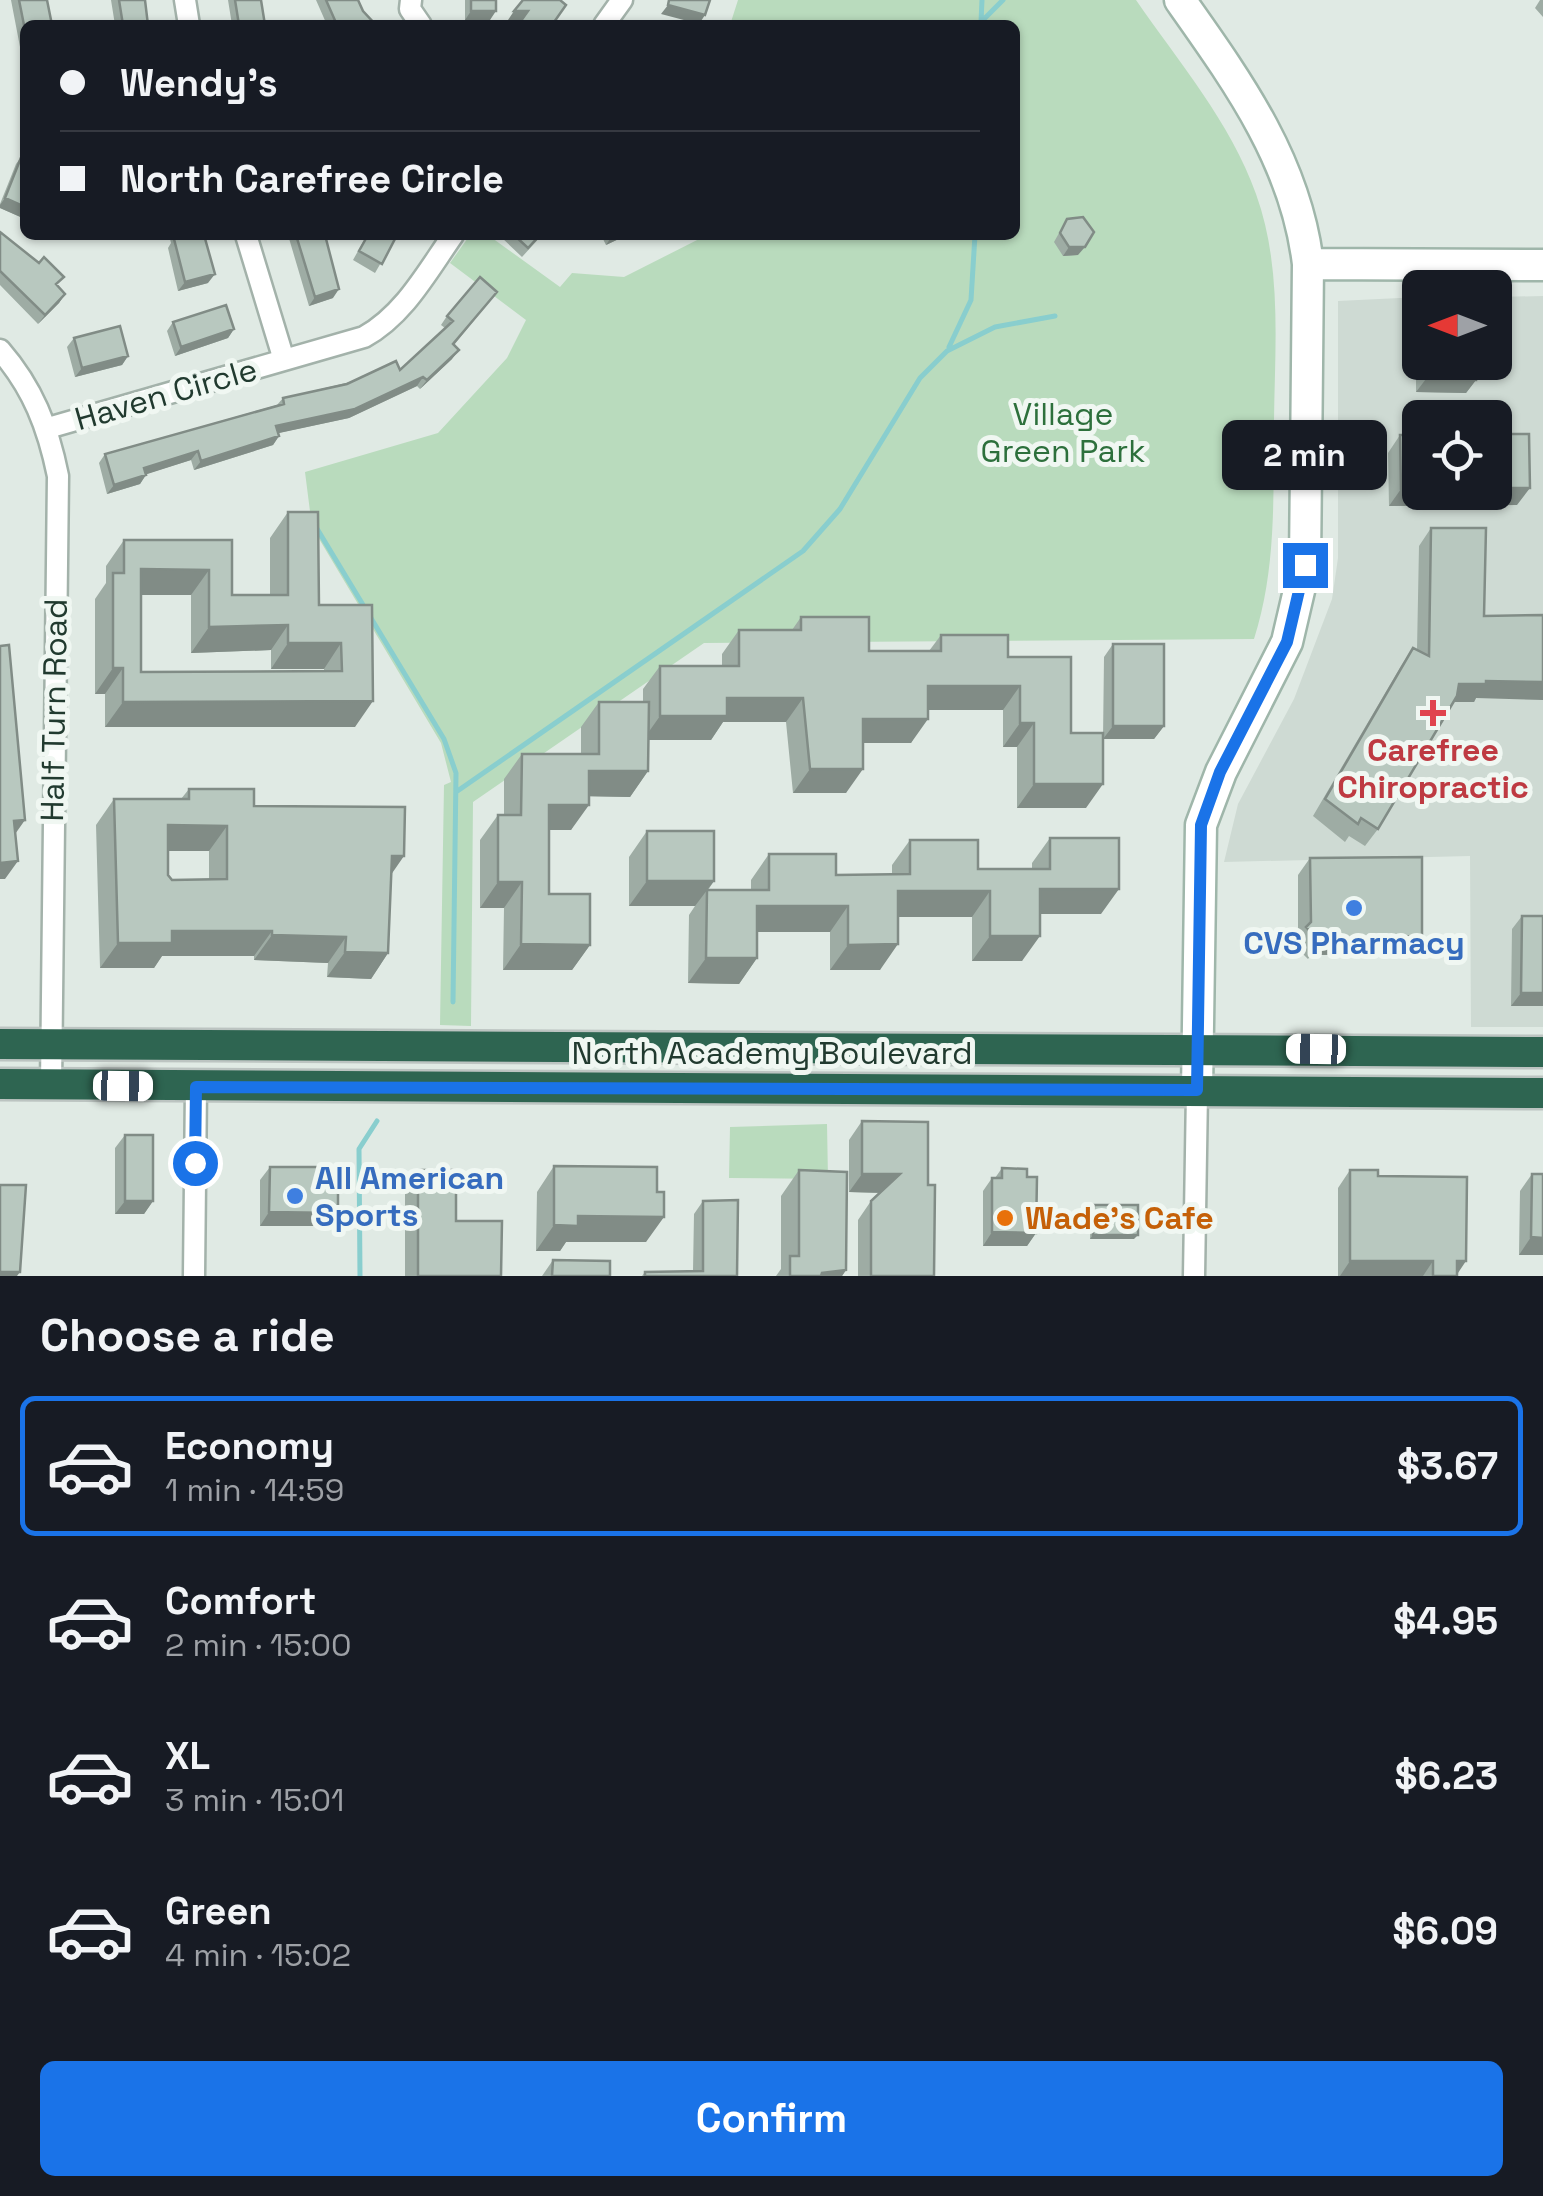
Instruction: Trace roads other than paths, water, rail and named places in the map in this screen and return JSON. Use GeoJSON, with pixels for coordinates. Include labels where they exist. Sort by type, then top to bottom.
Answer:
{"type":"FeatureCollection","features":[{"type":"Feature","properties":{"kind":"highway","name":"North Academy Boulevard"},"geometry":{"type":"LineString","coordinates":[[0,1044],[1543,1052]]}},
{"type":"Feature","properties":{"kind":"highway","name":"North Academy Boulevard"},"geometry":{"type":"LineString","coordinates":[[0,1084],[1543,1093]]}},
{"type":"Feature","properties":{"kind":"main road"},"geometry":{"type":"LineString","coordinates":[[1180,0],[1236,79],[1280,158],[1304,228],[1308,264],[1305,565],[1287,642],[1220,772],[1201,825],[1197,1090]]}},
{"type":"Feature","properties":{"kind":"main road"},"geometry":{"type":"LineString","coordinates":[[1308,264],[1543,265]]}},
{"type":"Feature","properties":{"kind":"street","name":"Haven Circle"},"geometry":{"type":"LineString","coordinates":[[248,240],[284,360]]}},
{"type":"Feature","properties":{"kind":"street","name":"Haven Circle"},"geometry":{"type":"LineString","coordinates":[[48,428],[364,337],[384,326],[449,240]]}},
{"type":"Feature","properties":{"kind":"street","name":"Half Turn Road"},"geometry":{"type":"LineString","coordinates":[[0,350],[23,376],[48,428],[58,476],[51,1085]]}},
{"type":"Feature","properties":{"kind":"street"},"geometry":{"type":"LineString","coordinates":[[194,1276],[196,1087]]}},
{"type":"Feature","properties":{"kind":"street"},"geometry":{"type":"LineString","coordinates":[[1194,1276],[1197,1090]]}},
{"type":"Feature","properties":{"kind":"waterway"},"geometry":{"type":"LineString","coordinates":[[981,20],[982,0]]}},
{"type":"Feature","properties":{"kind":"waterway"},"geometry":{"type":"LineString","coordinates":[[983,20],[1003,0]]}},
{"type":"Feature","properties":{"kind":"waterway"},"geometry":{"type":"LineString","coordinates":[[949,347],[971,300],[975,240]]}},
{"type":"Feature","properties":{"kind":"waterway"},"geometry":{"type":"LineString","coordinates":[[456,792],[803,551],[840,509],[920,378],[947,351],[995,327],[1055,316]]}},
{"type":"Feature","properties":{"kind":"waterway"},"geometry":{"type":"LineString","coordinates":[[316,527],[444,739],[456,773],[453,1002]]}},
{"type":"Feature","properties":{"kind":"waterway"},"geometry":{"type":"LineString","coordinates":[[360,1276],[359,1149],[377,1121]]}},
{"type":"Feature","properties":{"kind":"place","name":"Carefree Chiropractic"},"geometry":{"type":"Point","coordinates":[1433,713]}},
{"type":"Feature","properties":{"kind":"place","name":"CVS Pharmacy"},"geometry":{"type":"Point","coordinates":[1354,908]}},
{"type":"Feature","properties":{"kind":"place","name":"All American Sports"},"geometry":{"type":"Point","coordinates":[295,1196]}},
{"type":"Feature","properties":{"kind":"place","name":"Wade's Cafe"},"geometry":{"type":"Point","coordinates":[1005,1218]}},
{"type":"Feature","properties":{"kind":"park label","name":"Village Green Park"},"geometry":{"type":"Point","coordinates":[1063,432]}}]}
